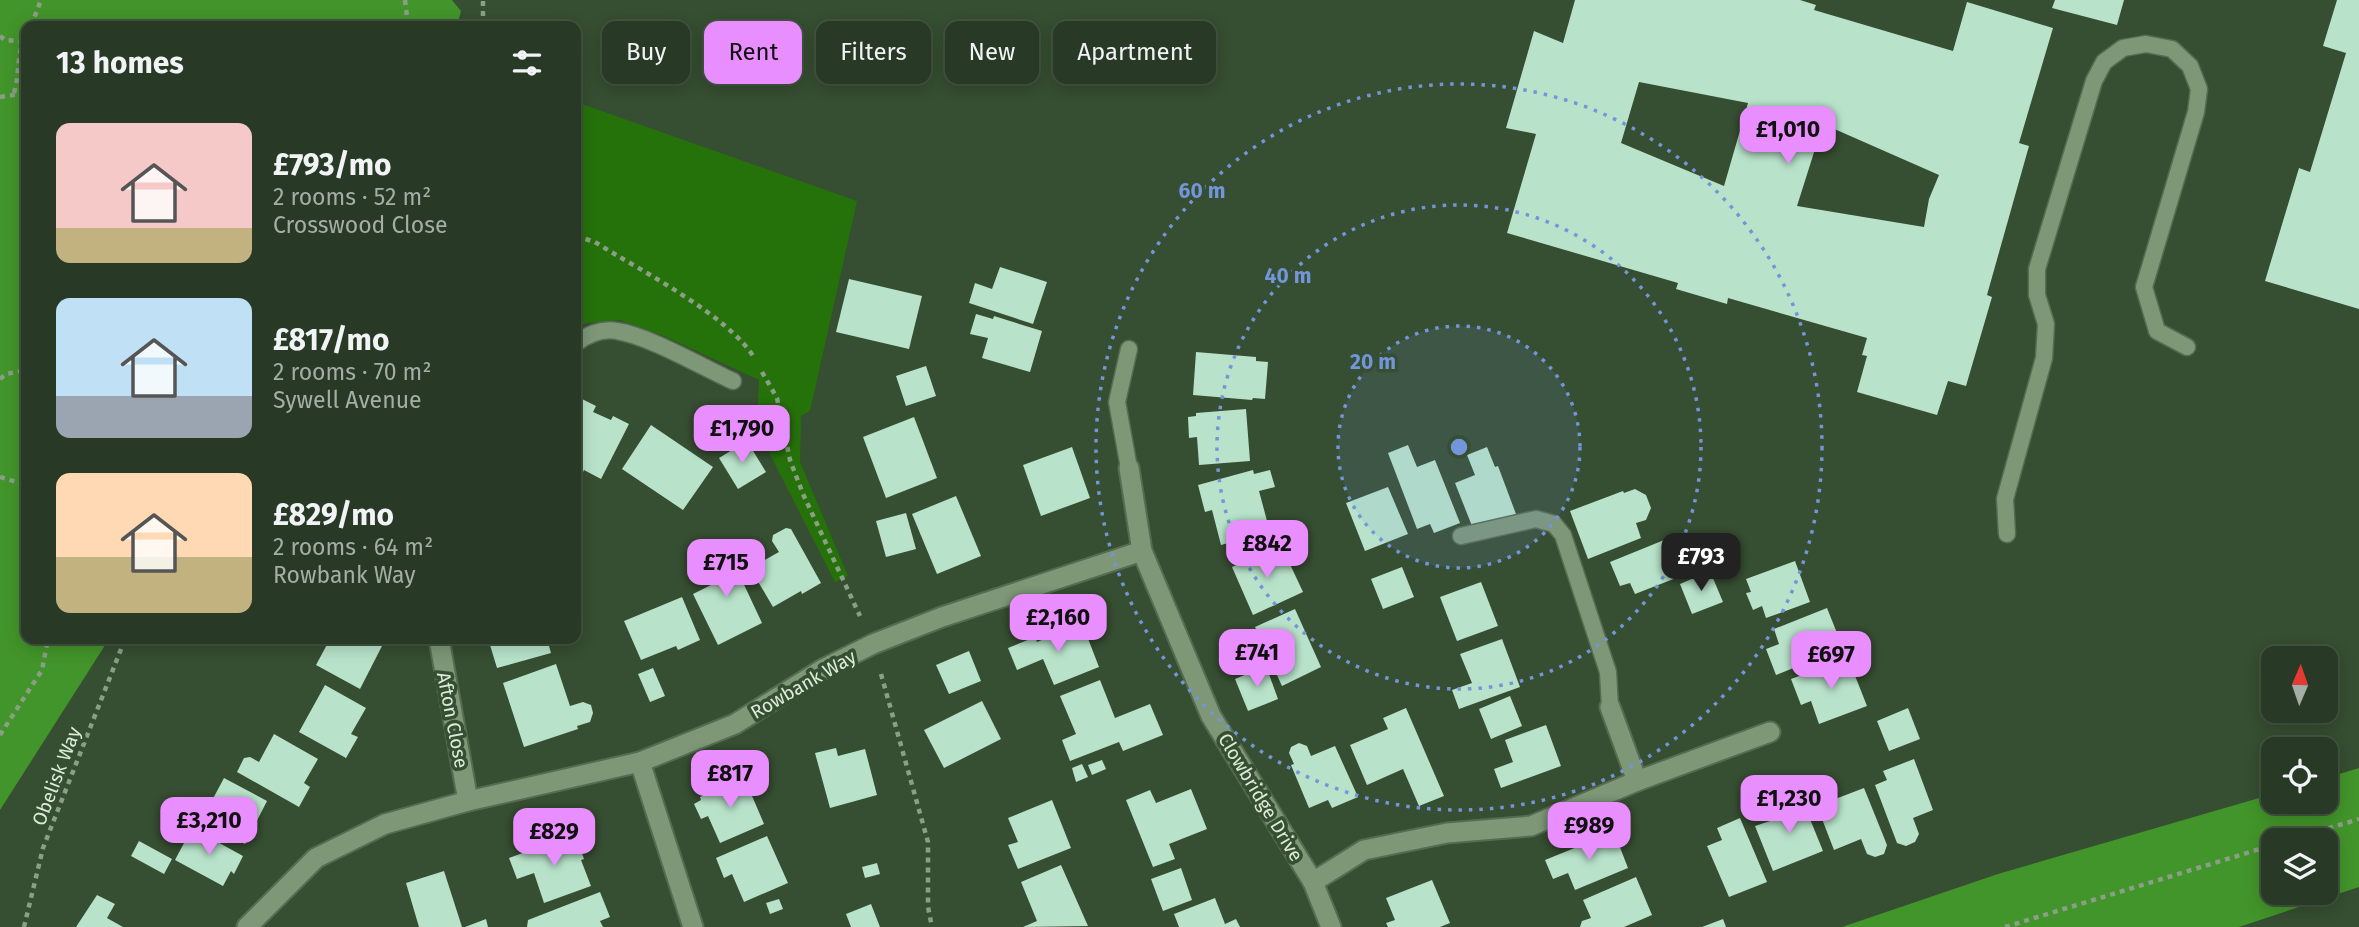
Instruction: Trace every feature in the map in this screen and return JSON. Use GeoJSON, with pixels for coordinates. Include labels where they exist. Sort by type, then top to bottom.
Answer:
{"type":"FeatureCollection","features":[{"type":"Feature","properties":{"kind":"street","name":"Clowbridge Drive"},"geometry":{"type":"LineString","coordinates":[[1129,468],[1142,551],[1211,716],[1313,882],[1331,927]]}},
{"type":"Feature","properties":{"kind":"street","name":"Rowbank Way"},"geometry":{"type":"LineString","coordinates":[[247,927],[317,858],[385,824],[468,801],[640,762],[734,724],[823,669],[873,644],[942,617],[1142,551]]}},
{"type":"Feature","properties":{"kind":"street","name":"Afton Close"},"geometry":{"type":"LineString","coordinates":[[440,644],[468,801]]}},
{"type":"Feature","properties":{"kind":"street"},"geometry":{"type":"LineString","coordinates":[[1610,707],[1637,781]]}},
{"type":"Feature","properties":{"kind":"street"},"geometry":{"type":"LineString","coordinates":[[1313,882],[1364,850],[1447,833],[1531,826],[1637,781],[1770,732]]}},
{"type":"Feature","properties":{"kind":"street"},"geometry":{"type":"LineString","coordinates":[[640,762],[693,927]]}},
{"type":"Feature","properties":{"kind":"lane"},"geometry":{"type":"LineString","coordinates":[[2007,534],[2005,499],[2044,358],[2046,324],[2037,295],[2037,268],[2094,81],[2104,62],[2123,48],[2146,44],[2172,49],[2190,66],[2199,89],[2196,112],[2144,287],[2157,331],[2186,347]]}},
{"type":"Feature","properties":{"kind":"lane"},"geometry":{"type":"LineString","coordinates":[[581,339],[588,334],[615,330],[650,342],[733,381]]}},
{"type":"Feature","properties":{"kind":"lane"},"geometry":{"type":"LineString","coordinates":[[1129,349],[1118,402],[1129,468]]}},
{"type":"Feature","properties":{"kind":"lane"},"geometry":{"type":"LineString","coordinates":[[1461,536],[1536,519],[1553,524],[1563,535],[1608,672],[1610,707]]}},
{"type":"Feature","properties":{"kind":"path"},"geometry":{"type":"LineString","coordinates":[[33,21],[41,0]]}},
{"type":"Feature","properties":{"kind":"path"},"geometry":{"type":"LineString","coordinates":[[405,0],[407,21]]}},
{"type":"Feature","properties":{"kind":"path"},"geometry":{"type":"LineString","coordinates":[[482,21],[484,1]]}},
{"type":"Feature","properties":{"kind":"path"},"geometry":{"type":"LineString","coordinates":[[0,36],[5,40],[21,41]]}},
{"type":"Feature","properties":{"kind":"path"},"geometry":{"type":"LineString","coordinates":[[14,93],[19,77],[17,62],[21,52]]}},
{"type":"Feature","properties":{"kind":"path"},"geometry":{"type":"LineString","coordinates":[[0,97],[21,93]]}},
{"type":"Feature","properties":{"kind":"path"},"geometry":{"type":"LineString","coordinates":[[581,238],[595,242],[714,316],[750,350],[777,398],[790,460],[803,494],[873,644],[928,842],[928,907],[932,927]]}},
{"type":"Feature","properties":{"kind":"path"},"geometry":{"type":"LineString","coordinates":[[0,379],[6,373],[21,371]]}},
{"type":"Feature","properties":{"kind":"path"},"geometry":{"type":"LineString","coordinates":[[0,477],[21,483]]}},
{"type":"Feature","properties":{"kind":"path"},"geometry":{"type":"LineString","coordinates":[[0,735],[42,670],[47,644]]}},
{"type":"Feature","properties":{"kind":"path","name":"Obelisk Way"},"geometry":{"type":"LineString","coordinates":[[24,927],[43,848],[123,644]]}},
{"type":"Feature","properties":{"kind":"path"},"geometry":{"type":"LineString","coordinates":[[2329,828],[2359,819]]}},
{"type":"Feature","properties":{"kind":"path"},"geometry":{"type":"LineString","coordinates":[[2005,927],[2261,849]]}},
{"type":"Feature","properties":{"kind":"green space"},"geometry":{"type":"Polygon","coordinates":[[[0,0],[452,0],[461,11],[458,21],[21,21],[21,644],[106,644],[0,810],[0,0]]]}},
{"type":"Feature","properties":{"kind":"green space"},"geometry":{"type":"Polygon","coordinates":[[[581,104],[857,201],[810,411],[801,416],[800,462],[848,576],[835,582],[757,429],[759,380],[664,336],[620,320],[581,326],[581,104]]]}},
{"type":"Feature","properties":{"kind":"green space"},"geometry":{"type":"Polygon","coordinates":[[[2359,768],[2359,887],[2338,894],[2338,828],[2261,828],[2261,905],[2305,905],[2239,927],[1842,927],[1998,874],[2261,797],[2261,814],[2338,814],[2338,774],[2359,768]]]}},
{"type":"Feature","properties":{"kind":"building"},"geometry":{"type":"Polygon","coordinates":[[[1575,0],[1800,0],[1816,5],[1814,10],[1953,51],[1967,2],[2053,28],[2019,143],[2029,146],[1987,295],[1992,297],[1966,386],[1948,381],[1937,415],[1857,392],[1867,356],[1862,355],[1867,338],[1728,298],[1727,304],[1676,289],[1678,283],[1507,233],[1536,134],[1506,128],[1534,31],[1563,43],[1575,0]],[[1639,82],[1621,143],[1724,186],[1748,103],[1639,82]],[[1823,124],[1797,206],[1924,227],[1929,199],[1939,175],[1823,124]]]}},
{"type":"Feature","properties":{"kind":"building"},"geometry":{"type":"Polygon","coordinates":[[[2055,0],[2124,0],[2117,25],[2052,8],[2055,0]]]}},
{"type":"Feature","properties":{"kind":"building"},"geometry":{"type":"Polygon","coordinates":[[[2337,0],[2359,0],[2359,309],[2265,281],[2299,168],[2310,172],[2346,53],[2323,46],[2337,0]]]}},
{"type":"Feature","properties":{"kind":"building"},"geometry":{"type":"Polygon","coordinates":[[[1000,267],[1047,282],[1033,324],[969,303],[975,283],[992,289],[1000,267]]]}},
{"type":"Feature","properties":{"kind":"building"},"geometry":{"type":"Polygon","coordinates":[[[849,279],[922,296],[909,349],[836,332],[849,279]]]}},
{"type":"Feature","properties":{"kind":"building"},"geometry":{"type":"Polygon","coordinates":[[[976,314],[993,319],[994,316],[1042,331],[1030,372],[982,358],[988,338],[970,334],[976,314]]]}},
{"type":"Feature","properties":{"kind":"building"},"geometry":{"type":"Polygon","coordinates":[[[1196,352],[1256,357],[1256,361],[1268,362],[1265,399],[1193,395],[1196,352]]]}},
{"type":"Feature","properties":{"kind":"building"},"geometry":{"type":"Polygon","coordinates":[[[926,366],[936,396],[906,406],[896,376],[926,366]]]}},
{"type":"Feature","properties":{"kind":"building"},"geometry":{"type":"Polygon","coordinates":[[[581,398],[596,406],[593,412],[611,420],[613,416],[629,424],[601,479],[584,470],[581,476],[581,398]]]}},
{"type":"Feature","properties":{"kind":"building"},"geometry":{"type":"Polygon","coordinates":[[[1246,409],[1250,461],[1199,465],[1197,437],[1189,438],[1188,417],[1196,416],[1196,413],[1246,409]]]}},
{"type":"Feature","properties":{"kind":"building"},"geometry":{"type":"Polygon","coordinates":[[[914,417],[937,478],[886,498],[863,437],[914,417]]]}},
{"type":"Feature","properties":{"kind":"building"},"geometry":{"type":"Polygon","coordinates":[[[651,425],[713,467],[683,510],[622,469],[651,425]]]}},
{"type":"Feature","properties":{"kind":"building"},"geometry":{"type":"Polygon","coordinates":[[[747,441],[766,472],[738,489],[719,458],[747,441]]]}},
{"type":"Feature","properties":{"kind":"building"},"geometry":{"type":"Polygon","coordinates":[[[1408,445],[1417,467],[1435,460],[1460,523],[1434,533],[1430,524],[1417,529],[1388,453],[1408,445]]]}},
{"type":"Feature","properties":{"kind":"building"},"geometry":{"type":"Polygon","coordinates":[[[1072,447],[1090,498],[1041,516],[1023,465],[1072,447]]]}},
{"type":"Feature","properties":{"kind":"building"},"geometry":{"type":"Polygon","coordinates":[[[1487,447],[1495,467],[1498,466],[1516,514],[1474,531],[1455,483],[1475,475],[1467,455],[1487,447]]]}},
{"type":"Feature","properties":{"kind":"building"},"geometry":{"type":"Polygon","coordinates":[[[1253,470],[1254,474],[1270,470],[1275,487],[1259,491],[1270,532],[1221,545],[1212,510],[1205,512],[1198,485],[1253,470]]]}},
{"type":"Feature","properties":{"kind":"building"},"geometry":{"type":"Polygon","coordinates":[[[1388,487],[1408,534],[1365,551],[1346,503],[1388,487]]]}},
{"type":"Feature","properties":{"kind":"building"},"geometry":{"type":"Polygon","coordinates":[[[1635,489],[1646,495],[1651,508],[1646,520],[1636,523],[1641,538],[1588,559],[1570,511],[1635,489]]]}},
{"type":"Feature","properties":{"kind":"building"},"geometry":{"type":"Polygon","coordinates":[[[956,496],[981,556],[937,574],[912,514],[956,496]]]}},
{"type":"Feature","properties":{"kind":"building"},"geometry":{"type":"Polygon","coordinates":[[[906,513],[916,549],[886,557],[876,521],[906,513]]]}},
{"type":"Feature","properties":{"kind":"building"},"geometry":{"type":"Polygon","coordinates":[[[786,528],[791,529],[821,583],[773,607],[750,568],[779,552],[772,541],[773,535],[786,528]]]}},
{"type":"Feature","properties":{"kind":"building"},"geometry":{"type":"Polygon","coordinates":[[[1674,536],[1689,573],[1635,594],[1630,583],[1620,586],[1610,562],[1674,536]]]}},
{"type":"Feature","properties":{"kind":"building"},"geometry":{"type":"Polygon","coordinates":[[[725,544],[762,623],[718,645],[693,594],[717,582],[704,554],[725,544]]]}},
{"type":"Feature","properties":{"kind":"building"},"geometry":{"type":"Polygon","coordinates":[[[1281,545],[1303,592],[1253,615],[1232,567],[1281,545]]]}},
{"type":"Feature","properties":{"kind":"building"},"geometry":{"type":"Polygon","coordinates":[[[1795,561],[1810,602],[1766,618],[1762,606],[1753,610],[1746,593],[1751,592],[1746,579],[1795,561]]]}},
{"type":"Feature","properties":{"kind":"building"},"geometry":{"type":"Polygon","coordinates":[[[1402,567],[1414,597],[1383,609],[1371,579],[1402,567]]]}},
{"type":"Feature","properties":{"kind":"building"},"geometry":{"type":"Polygon","coordinates":[[[1710,571],[1723,602],[1692,614],[1680,584],[1710,571]]]}},
{"type":"Feature","properties":{"kind":"building"},"geometry":{"type":"Polygon","coordinates":[[[1481,582],[1498,626],[1457,641],[1440,597],[1481,582]]]}},
{"type":"Feature","properties":{"kind":"building"},"geometry":{"type":"Polygon","coordinates":[[[682,597],[700,640],[678,650],[676,646],[641,660],[624,621],[682,597]]]}},
{"type":"Feature","properties":{"kind":"building"},"geometry":{"type":"Polygon","coordinates":[[[1827,608],[1843,648],[1776,675],[1766,649],[1779,644],[1774,629],[1827,608]]]}},
{"type":"Feature","properties":{"kind":"building"},"geometry":{"type":"Polygon","coordinates":[[[1295,609],[1321,667],[1282,686],[1255,627],[1295,609]]]}},
{"type":"Feature","properties":{"kind":"building"},"geometry":{"type":"Polygon","coordinates":[[[1082,623],[1099,667],[1054,685],[1043,659],[1017,670],[1008,648],[1035,637],[1037,642],[1082,623]]]}},
{"type":"Feature","properties":{"kind":"building"},"geometry":{"type":"Polygon","coordinates":[[[1502,639],[1520,687],[1459,709],[1452,690],[1472,683],[1460,654],[1502,639]]]}},
{"type":"Feature","properties":{"kind":"building"},"geometry":{"type":"Polygon","coordinates":[[[327,644],[382,646],[360,689],[316,665],[327,644]]]}},
{"type":"Feature","properties":{"kind":"building"},"geometry":{"type":"Polygon","coordinates":[[[483,644],[548,644],[551,653],[497,668],[490,645],[483,644]]]}},
{"type":"Feature","properties":{"kind":"building"},"geometry":{"type":"Polygon","coordinates":[[[969,651],[981,681],[949,694],[936,665],[969,651]]]}},
{"type":"Feature","properties":{"kind":"building"},"geometry":{"type":"Polygon","coordinates":[[[1848,658],[1867,706],[1819,724],[1811,701],[1801,705],[1791,679],[1848,658]]]}},
{"type":"Feature","properties":{"kind":"building"},"geometry":{"type":"Polygon","coordinates":[[[556,664],[570,706],[583,702],[591,705],[593,713],[590,722],[577,726],[578,729],[524,747],[503,683],[556,664]]]}},
{"type":"Feature","properties":{"kind":"building"},"geometry":{"type":"Polygon","coordinates":[[[1266,666],[1278,699],[1248,711],[1235,679],[1266,666]]]}},
{"type":"Feature","properties":{"kind":"building"},"geometry":{"type":"Polygon","coordinates":[[[653,668],[665,696],[650,702],[638,674],[653,668]]]}},
{"type":"Feature","properties":{"kind":"building"},"geometry":{"type":"Polygon","coordinates":[[[1100,680],[1115,718],[1150,704],[1163,735],[1123,751],[1119,742],[1070,761],[1062,740],[1076,734],[1060,696],[1100,680]]]}},
{"type":"Feature","properties":{"kind":"building"},"geometry":{"type":"Polygon","coordinates":[[[325,685],[366,708],[351,734],[358,737],[346,758],[299,732],[325,685]]]}},
{"type":"Feature","properties":{"kind":"building"},"geometry":{"type":"Polygon","coordinates":[[[1510,696],[1522,726],[1491,739],[1479,709],[1510,696]]]}},
{"type":"Feature","properties":{"kind":"building"},"geometry":{"type":"Polygon","coordinates":[[[982,701],[1001,739],[944,768],[924,730],[982,701]]]}},
{"type":"Feature","properties":{"kind":"building"},"geometry":{"type":"Polygon","coordinates":[[[1406,708],[1444,796],[1419,806],[1403,769],[1367,785],[1350,745],[1388,729],[1383,718],[1406,708]]]}},
{"type":"Feature","properties":{"kind":"building"},"geometry":{"type":"Polygon","coordinates":[[[1908,708],[1920,739],[1889,751],[1877,721],[1908,708]]]}},
{"type":"Feature","properties":{"kind":"building"},"geometry":{"type":"Polygon","coordinates":[[[1546,725],[1561,766],[1501,788],[1494,769],[1513,762],[1505,740],[1546,725]]]}},
{"type":"Feature","properties":{"kind":"building"},"geometry":{"type":"Polygon","coordinates":[[[274,734],[318,759],[304,783],[310,787],[299,807],[237,772],[244,758],[250,757],[259,762],[274,734]]]}},
{"type":"Feature","properties":{"kind":"building"},"geometry":{"type":"Polygon","coordinates":[[[1299,743],[1307,746],[1311,756],[1335,746],[1358,797],[1332,808],[1328,800],[1309,808],[1291,765],[1294,764],[1289,753],[1291,747],[1299,743]]]}},
{"type":"Feature","properties":{"kind":"building"},"geometry":{"type":"Polygon","coordinates":[[[836,748],[838,756],[865,749],[877,795],[830,808],[815,753],[836,748]]]}},
{"type":"Feature","properties":{"kind":"building"},"geometry":{"type":"Polygon","coordinates":[[[1914,759],[1933,810],[1913,818],[1919,834],[1915,842],[1906,846],[1897,843],[1875,785],[1887,780],[1883,771],[1914,759]]]}},
{"type":"Feature","properties":{"kind":"building"},"geometry":{"type":"Polygon","coordinates":[[[1102,760],[1106,769],[1092,775],[1088,765],[1102,760]]]}},
{"type":"Feature","properties":{"kind":"building"},"geometry":{"type":"Polygon","coordinates":[[[1082,764],[1088,777],[1076,782],[1072,768],[1082,764]]]}},
{"type":"Feature","properties":{"kind":"building"},"geometry":{"type":"Polygon","coordinates":[[[744,777],[764,824],[720,843],[708,816],[701,819],[694,804],[701,800],[700,797],[744,777]]]}},
{"type":"Feature","properties":{"kind":"building"},"geometry":{"type":"Polygon","coordinates":[[[224,778],[267,801],[245,844],[201,821],[224,778]]]}},
{"type":"Feature","properties":{"kind":"building"},"geometry":{"type":"Polygon","coordinates":[[[1864,788],[1887,845],[1884,854],[1875,857],[1867,854],[1861,839],[1834,850],[1817,806],[1864,788]]]}},
{"type":"Feature","properties":{"kind":"building"},"geometry":{"type":"Polygon","coordinates":[[[1191,789],[1207,829],[1169,844],[1175,859],[1153,867],[1126,800],[1150,790],[1156,803],[1191,789]]]}},
{"type":"Feature","properties":{"kind":"building"},"geometry":{"type":"Polygon","coordinates":[[[1801,797],[1823,851],[1773,871],[1755,826],[1770,821],[1766,811],[1801,797]]]}},
{"type":"Feature","properties":{"kind":"building"},"geometry":{"type":"Polygon","coordinates":[[[1052,800],[1071,848],[1018,869],[1008,845],[1018,842],[1008,818],[1052,800]]]}},
{"type":"Feature","properties":{"kind":"building"},"geometry":{"type":"Polygon","coordinates":[[[1740,818],[1767,882],[1729,897],[1707,846],[1722,840],[1717,828],[1740,818]]]}},
{"type":"Feature","properties":{"kind":"building"},"geometry":{"type":"Polygon","coordinates":[[[192,828],[243,856],[234,874],[231,871],[223,886],[175,860],[192,828]]]}},
{"type":"Feature","properties":{"kind":"building"},"geometry":{"type":"Polygon","coordinates":[[[1614,832],[1628,868],[1575,890],[1568,873],[1553,879],[1545,860],[1614,832]]]}},
{"type":"Feature","properties":{"kind":"building"},"geometry":{"type":"Polygon","coordinates":[[[575,834],[591,886],[544,903],[534,873],[517,879],[509,858],[575,834]]]}},
{"type":"Feature","properties":{"kind":"building"},"geometry":{"type":"Polygon","coordinates":[[[767,836],[788,883],[744,902],[732,874],[724,878],[716,858],[767,836]]]}},
{"type":"Feature","properties":{"kind":"building"},"geometry":{"type":"Polygon","coordinates":[[[139,841],[172,859],[164,874],[131,856],[139,841]]]}},
{"type":"Feature","properties":{"kind":"building"},"geometry":{"type":"Polygon","coordinates":[[[877,863],[880,874],[865,878],[862,867],[877,863]]]}},
{"type":"Feature","properties":{"kind":"building"},"geometry":{"type":"Polygon","coordinates":[[[1061,865],[1088,926],[1023,927],[1037,921],[1021,882],[1061,865]]]}},
{"type":"Feature","properties":{"kind":"building"},"geometry":{"type":"Polygon","coordinates":[[[1181,868],[1192,900],[1163,911],[1151,879],[1181,868]]]}},
{"type":"Feature","properties":{"kind":"building"},"geometry":{"type":"Polygon","coordinates":[[[444,871],[462,927],[419,927],[406,883],[444,871]]]}},
{"type":"Feature","properties":{"kind":"building"},"geometry":{"type":"Polygon","coordinates":[[[1636,877],[1652,915],[1624,927],[1580,927],[1582,921],[1591,918],[1583,900],[1636,877]]]}},
{"type":"Feature","properties":{"kind":"building"},"geometry":{"type":"Polygon","coordinates":[[[1432,880],[1450,923],[1440,927],[1388,927],[1386,923],[1395,920],[1386,898],[1432,880]]]}},
{"type":"Feature","properties":{"kind":"building"},"geometry":{"type":"Polygon","coordinates":[[[600,892],[610,917],[600,921],[603,927],[527,927],[528,920],[600,892]]]}},
{"type":"Feature","properties":{"kind":"building"},"geometry":{"type":"Polygon","coordinates":[[[97,895],[115,904],[107,918],[123,927],[76,927],[97,895]]]}},
{"type":"Feature","properties":{"kind":"building"},"geometry":{"type":"Polygon","coordinates":[[[1215,898],[1225,924],[1236,919],[1240,927],[1179,927],[1174,914],[1215,898]]]}},
{"type":"Feature","properties":{"kind":"building"},"geometry":{"type":"Polygon","coordinates":[[[779,899],[783,909],[770,914],[766,903],[779,899]]]}},
{"type":"Feature","properties":{"kind":"building"},"geometry":{"type":"Polygon","coordinates":[[[871,904],[880,927],[851,927],[846,914],[871,904]]]}},
{"type":"Feature","properties":{"kind":"building"},"geometry":{"type":"Polygon","coordinates":[[[486,919],[488,927],[465,927],[486,919]]]}},
{"type":"Feature","properties":{"kind":"building"},"geometry":{"type":"Polygon","coordinates":[[[1723,919],[1726,927],[1702,927],[1723,919]]]}}]}
